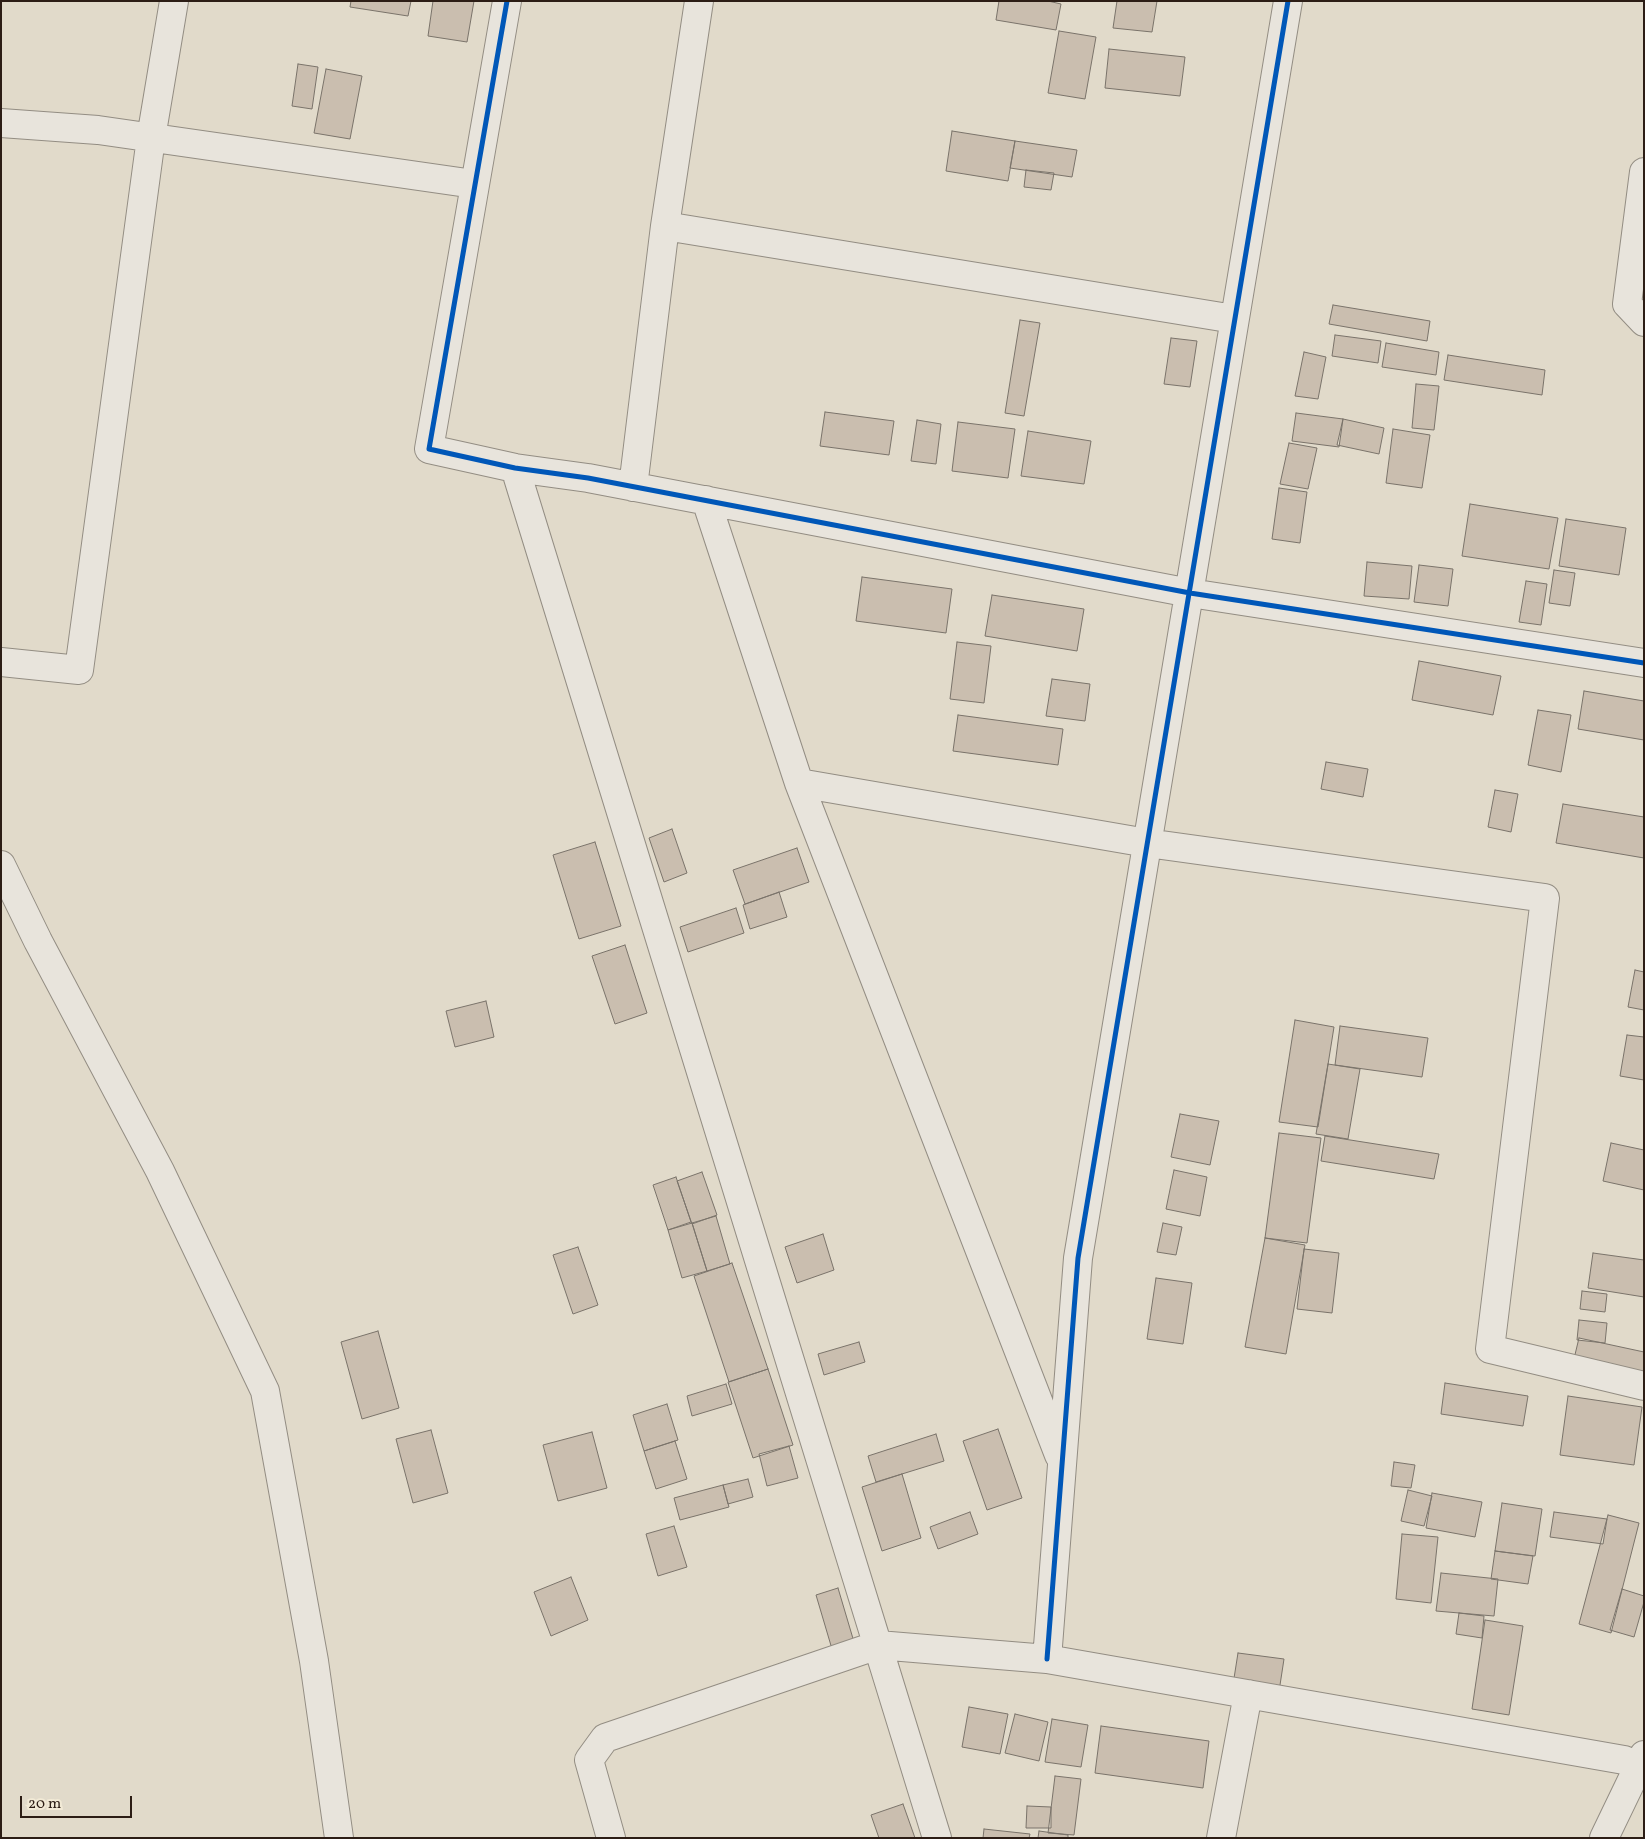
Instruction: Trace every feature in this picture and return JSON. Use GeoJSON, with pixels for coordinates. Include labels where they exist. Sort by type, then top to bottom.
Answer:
{"type":"FeatureCollection","features":[{"type":"Feature","properties":{"kind":"street"},"geometry":{"type":"LineString","coordinates":[[1,662],[79,670],[151,138],[174,1]]}},
{"type":"Feature","properties":{"kind":"street"},"geometry":{"type":"LineString","coordinates":[[507,1],[429,449],[515,468],[588,478],[1190,593],[1644,663]]}},
{"type":"Feature","properties":{"kind":"street"},"geometry":{"type":"LineString","coordinates":[[633,487],[665,226],[699,1]]}},
{"type":"Feature","properties":{"kind":"street"},"geometry":{"type":"LineString","coordinates":[[1047,1659],[1078,1258],[1288,1]]}},
{"type":"Feature","properties":{"kind":"street"},"geometry":{"type":"LineString","coordinates":[[1,123],[98,130],[474,184]]}},
{"type":"Feature","properties":{"kind":"street"},"geometry":{"type":"LineString","coordinates":[[1644,172],[1627,304],[1644,322]]}},
{"type":"Feature","properties":{"kind":"street"},"geometry":{"type":"LineString","coordinates":[[665,226],[1234,319]]}},
{"type":"Feature","properties":{"kind":"street"},"geometry":{"type":"LineString","coordinates":[[515,468],[937,1838]]}},
{"type":"Feature","properties":{"kind":"street"},"geometry":{"type":"LineString","coordinates":[[706,500],[799,784],[1062,1463]]}},
{"type":"Feature","properties":{"kind":"street"},"geometry":{"type":"LineString","coordinates":[[799,784],[1147,843],[1545,898],[1490,1349],[1644,1386]]}},
{"type":"Feature","properties":{"kind":"street"},"geometry":{"type":"LineString","coordinates":[[1,865],[38,941],[160,1171],[265,1391],[314,1661],[339,1838]]}},
{"type":"Feature","properties":{"kind":"street"},"geometry":{"type":"LineString","coordinates":[[611,1838],[589,1760],[605,1738],[878,1645],[1047,1659],[1642,1763],[1604,1838]]}},
{"type":"Feature","properties":{"kind":"street"},"geometry":{"type":"LineString","coordinates":[[1221,1838],[1248,1694]]}},
{"type":"Feature","properties":{"kind":"building"},"geometry":{"type":"Polygon","coordinates":[[[351,1],[411,1],[408,16],[350,7],[351,1]]]}},
{"type":"Feature","properties":{"kind":"building"},"geometry":{"type":"Polygon","coordinates":[[[433,1],[474,1],[467,42],[428,36],[433,1]]]}},
{"type":"Feature","properties":{"kind":"building"},"geometry":{"type":"Polygon","coordinates":[[[999,1],[1048,1],[1061,4],[1056,30],[996,20],[999,1]]]}},
{"type":"Feature","properties":{"kind":"building"},"geometry":{"type":"Polygon","coordinates":[[[1117,1],[1157,1],[1152,32],[1113,28],[1117,1]]]}},
{"type":"Feature","properties":{"kind":"building"},"geometry":{"type":"Polygon","coordinates":[[[1059,31],[1096,37],[1085,99],[1048,93],[1059,31]]]}},
{"type":"Feature","properties":{"kind":"building"},"geometry":{"type":"Polygon","coordinates":[[[1109,49],[1185,57],[1180,96],[1105,88],[1109,49]]]}},
{"type":"Feature","properties":{"kind":"building"},"geometry":{"type":"Polygon","coordinates":[[[298,64],[318,67],[312,109],[292,106],[298,64]]]}},
{"type":"Feature","properties":{"kind":"building"},"geometry":{"type":"Polygon","coordinates":[[[326,69],[362,76],[350,139],[314,133],[326,69]]]}},
{"type":"Feature","properties":{"kind":"building"},"geometry":{"type":"Polygon","coordinates":[[[952,131],[1015,141],[1008,181],[946,171],[952,131]]]}},
{"type":"Feature","properties":{"kind":"building"},"geometry":{"type":"Polygon","coordinates":[[[1015,141],[1077,150],[1072,177],[1010,168],[1015,141]]]}},
{"type":"Feature","properties":{"kind":"building"},"geometry":{"type":"Polygon","coordinates":[[[1026,170],[1054,173],[1051,190],[1024,187],[1026,170]]]}},
{"type":"Feature","properties":{"kind":"building"},"geometry":{"type":"Polygon","coordinates":[[[1333,305],[1430,321],[1427,341],[1329,324],[1333,305]]]}},
{"type":"Feature","properties":{"kind":"building"},"geometry":{"type":"Polygon","coordinates":[[[1020,320],[1040,323],[1024,416],[1005,413],[1020,320]]]}},
{"type":"Feature","properties":{"kind":"building"},"geometry":{"type":"Polygon","coordinates":[[[1335,335],[1381,341],[1378,363],[1332,356],[1335,335]]]}},
{"type":"Feature","properties":{"kind":"building"},"geometry":{"type":"Polygon","coordinates":[[[1171,338],[1197,341],[1190,387],[1164,384],[1171,338]]]}},
{"type":"Feature","properties":{"kind":"building"},"geometry":{"type":"Polygon","coordinates":[[[1386,343],[1439,352],[1436,375],[1382,367],[1386,343]]]}},
{"type":"Feature","properties":{"kind":"building"},"geometry":{"type":"Polygon","coordinates":[[[1304,352],[1326,357],[1318,399],[1295,396],[1304,352]]]}},
{"type":"Feature","properties":{"kind":"building"},"geometry":{"type":"Polygon","coordinates":[[[1448,355],[1545,370],[1542,395],[1444,380],[1448,355]]]}},
{"type":"Feature","properties":{"kind":"building"},"geometry":{"type":"Polygon","coordinates":[[[1416,384],[1439,386],[1434,430],[1412,428],[1416,384]]]}},
{"type":"Feature","properties":{"kind":"building"},"geometry":{"type":"Polygon","coordinates":[[[825,412],[894,421],[889,455],[820,446],[825,412]]]}},
{"type":"Feature","properties":{"kind":"building"},"geometry":{"type":"Polygon","coordinates":[[[1296,413],[1343,419],[1339,447],[1292,441],[1296,413]]]}},
{"type":"Feature","properties":{"kind":"building"},"geometry":{"type":"Polygon","coordinates":[[[1343,419],[1384,428],[1379,454],[1337,445],[1343,419]]]}},
{"type":"Feature","properties":{"kind":"building"},"geometry":{"type":"Polygon","coordinates":[[[917,420],[941,424],[936,464],[911,461],[917,420]]]}},
{"type":"Feature","properties":{"kind":"building"},"geometry":{"type":"Polygon","coordinates":[[[958,422],[1015,429],[1008,478],[952,471],[958,422]]]}},
{"type":"Feature","properties":{"kind":"building"},"geometry":{"type":"Polygon","coordinates":[[[1393,429],[1430,435],[1422,488],[1386,483],[1393,429]]]}},
{"type":"Feature","properties":{"kind":"building"},"geometry":{"type":"Polygon","coordinates":[[[1028,431],[1091,441],[1084,484],[1021,476],[1028,431]]]}},
{"type":"Feature","properties":{"kind":"building"},"geometry":{"type":"Polygon","coordinates":[[[1289,443],[1317,448],[1308,489],[1280,484],[1289,443]]]}},
{"type":"Feature","properties":{"kind":"building"},"geometry":{"type":"Polygon","coordinates":[[[1279,488],[1307,492],[1300,543],[1272,539],[1279,488]]]}},
{"type":"Feature","properties":{"kind":"building"},"geometry":{"type":"Polygon","coordinates":[[[1470,504],[1558,518],[1549,569],[1462,556],[1470,504]]]}},
{"type":"Feature","properties":{"kind":"building"},"geometry":{"type":"Polygon","coordinates":[[[1566,519],[1626,528],[1619,575],[1559,566],[1566,519]]]}},
{"type":"Feature","properties":{"kind":"building"},"geometry":{"type":"Polygon","coordinates":[[[1367,562],[1412,566],[1409,599],[1364,596],[1367,562]]]}},
{"type":"Feature","properties":{"kind":"building"},"geometry":{"type":"Polygon","coordinates":[[[1419,565],[1453,569],[1448,606],[1414,602],[1419,565]]]}},
{"type":"Feature","properties":{"kind":"building"},"geometry":{"type":"Polygon","coordinates":[[[1554,570],[1575,573],[1570,606],[1549,603],[1554,570]]]}},
{"type":"Feature","properties":{"kind":"building"},"geometry":{"type":"Polygon","coordinates":[[[862,577],[952,589],[946,633],[856,621],[862,577]]]}},
{"type":"Feature","properties":{"kind":"building"},"geometry":{"type":"Polygon","coordinates":[[[1526,581],[1547,584],[1541,625],[1519,622],[1526,581]]]}},
{"type":"Feature","properties":{"kind":"building"},"geometry":{"type":"Polygon","coordinates":[[[992,595],[1084,609],[1077,651],[985,636],[992,595]]]}},
{"type":"Feature","properties":{"kind":"building"},"geometry":{"type":"Polygon","coordinates":[[[957,642],[991,646],[984,703],[950,699],[957,642]]]}},
{"type":"Feature","properties":{"kind":"building"},"geometry":{"type":"Polygon","coordinates":[[[1419,661],[1501,676],[1493,715],[1412,700],[1419,661]]]}},
{"type":"Feature","properties":{"kind":"building"},"geometry":{"type":"Polygon","coordinates":[[[1052,679],[1090,684],[1085,721],[1046,716],[1052,679]]]}},
{"type":"Feature","properties":{"kind":"building"},"geometry":{"type":"Polygon","coordinates":[[[1584,691],[1644,701],[1644,740],[1578,729],[1584,691]]]}},
{"type":"Feature","properties":{"kind":"building"},"geometry":{"type":"Polygon","coordinates":[[[1538,710],[1571,715],[1561,772],[1528,765],[1538,710]]]}},
{"type":"Feature","properties":{"kind":"building"},"geometry":{"type":"Polygon","coordinates":[[[958,715],[1063,729],[1058,765],[953,751],[958,715]]]}},
{"type":"Feature","properties":{"kind":"building"},"geometry":{"type":"Polygon","coordinates":[[[1326,762],[1368,769],[1363,797],[1321,789],[1326,762]]]}},
{"type":"Feature","properties":{"kind":"building"},"geometry":{"type":"Polygon","coordinates":[[[1495,790],[1518,794],[1511,832],[1488,827],[1495,790]]]}},
{"type":"Feature","properties":{"kind":"building"},"geometry":{"type":"Polygon","coordinates":[[[1563,804],[1644,817],[1644,858],[1556,843],[1563,804]]]}},
{"type":"Feature","properties":{"kind":"building"},"geometry":{"type":"Polygon","coordinates":[[[672,829],[687,873],[664,882],[649,838],[672,829]]]}},
{"type":"Feature","properties":{"kind":"building"},"geometry":{"type":"Polygon","coordinates":[[[595,842],[621,926],[579,939],[553,855],[595,842]]]}},
{"type":"Feature","properties":{"kind":"building"},"geometry":{"type":"Polygon","coordinates":[[[797,848],[809,882],[745,904],[733,870],[797,848]]]}},
{"type":"Feature","properties":{"kind":"building"},"geometry":{"type":"Polygon","coordinates":[[[779,892],[787,917],[750,929],[743,905],[779,892]]]}},
{"type":"Feature","properties":{"kind":"building"},"geometry":{"type":"Polygon","coordinates":[[[736,908],[744,933],[688,952],[680,927],[736,908]]]}},
{"type":"Feature","properties":{"kind":"building"},"geometry":{"type":"Polygon","coordinates":[[[625,945],[647,1013],[615,1024],[592,956],[625,945]]]}},
{"type":"Feature","properties":{"kind":"building"},"geometry":{"type":"Polygon","coordinates":[[[1635,970],[1644,972],[1644,1010],[1628,1007],[1635,970]]]}},
{"type":"Feature","properties":{"kind":"building"},"geometry":{"type":"Polygon","coordinates":[[[486,1001],[494,1037],[455,1047],[446,1011],[486,1001]]]}},
{"type":"Feature","properties":{"kind":"building"},"geometry":{"type":"Polygon","coordinates":[[[1295,1020],[1334,1027],[1318,1127],[1279,1122],[1295,1020]]]}},
{"type":"Feature","properties":{"kind":"building"},"geometry":{"type":"Polygon","coordinates":[[[1340,1026],[1428,1038],[1422,1077],[1335,1065],[1340,1026]]]}},
{"type":"Feature","properties":{"kind":"building"},"geometry":{"type":"Polygon","coordinates":[[[1627,1035],[1644,1037],[1644,1080],[1620,1076],[1627,1035]]]}},
{"type":"Feature","properties":{"kind":"building"},"geometry":{"type":"Polygon","coordinates":[[[1328,1064],[1360,1069],[1348,1139],[1316,1134],[1328,1064]]]}},
{"type":"Feature","properties":{"kind":"building"},"geometry":{"type":"Polygon","coordinates":[[[1180,1114],[1219,1121],[1210,1165],[1171,1157],[1180,1114]]]}},
{"type":"Feature","properties":{"kind":"building"},"geometry":{"type":"Polygon","coordinates":[[[1279,1133],[1321,1138],[1307,1243],[1265,1238],[1279,1133]]]}},
{"type":"Feature","properties":{"kind":"building"},"geometry":{"type":"Polygon","coordinates":[[[1325,1136],[1439,1154],[1434,1179],[1321,1161],[1325,1136]]]}},
{"type":"Feature","properties":{"kind":"building"},"geometry":{"type":"Polygon","coordinates":[[[1611,1143],[1644,1150],[1644,1190],[1603,1181],[1611,1143]]]}},
{"type":"Feature","properties":{"kind":"building"},"geometry":{"type":"Polygon","coordinates":[[[1174,1170],[1207,1177],[1200,1216],[1166,1209],[1174,1170]]]}},
{"type":"Feature","properties":{"kind":"building"},"geometry":{"type":"Polygon","coordinates":[[[702,1172],[717,1215],[692,1224],[677,1181],[702,1172]]]}},
{"type":"Feature","properties":{"kind":"building"},"geometry":{"type":"Polygon","coordinates":[[[676,1177],[691,1222],[668,1230],[653,1185],[676,1177]]]}},
{"type":"Feature","properties":{"kind":"building"},"geometry":{"type":"Polygon","coordinates":[[[716,1216],[730,1264],[707,1271],[692,1223],[716,1216]]]}},
{"type":"Feature","properties":{"kind":"building"},"geometry":{"type":"Polygon","coordinates":[[[692,1223],[707,1271],[682,1278],[668,1230],[692,1223]]]}},
{"type":"Feature","properties":{"kind":"building"},"geometry":{"type":"Polygon","coordinates":[[[1163,1223],[1182,1227],[1176,1255],[1157,1252],[1163,1223]]]}},
{"type":"Feature","properties":{"kind":"building"},"geometry":{"type":"Polygon","coordinates":[[[823,1234],[834,1270],[797,1283],[785,1247],[823,1234]]]}},
{"type":"Feature","properties":{"kind":"building"},"geometry":{"type":"Polygon","coordinates":[[[1265,1238],[1305,1245],[1286,1354],[1245,1347],[1265,1238]]]}},
{"type":"Feature","properties":{"kind":"building"},"geometry":{"type":"Polygon","coordinates":[[[578,1247],[598,1305],[573,1314],[553,1255],[578,1247]]]}},
{"type":"Feature","properties":{"kind":"building"},"geometry":{"type":"Polygon","coordinates":[[[1304,1249],[1339,1253],[1332,1313],[1297,1309],[1304,1249]]]}},
{"type":"Feature","properties":{"kind":"building"},"geometry":{"type":"Polygon","coordinates":[[[1593,1253],[1644,1260],[1644,1297],[1588,1288],[1593,1253]]]}},
{"type":"Feature","properties":{"kind":"building"},"geometry":{"type":"Polygon","coordinates":[[[732,1263],[768,1369],[729,1382],[694,1276],[732,1263]]]}},
{"type":"Feature","properties":{"kind":"building"},"geometry":{"type":"Polygon","coordinates":[[[1156,1278],[1192,1283],[1183,1344],[1147,1339],[1156,1278]]]}},
{"type":"Feature","properties":{"kind":"building"},"geometry":{"type":"Polygon","coordinates":[[[1582,1291],[1607,1294],[1605,1312],[1580,1309],[1582,1291]]]}},
{"type":"Feature","properties":{"kind":"building"},"geometry":{"type":"Polygon","coordinates":[[[1579,1320],[1607,1323],[1605,1343],[1577,1340],[1579,1320]]]}},
{"type":"Feature","properties":{"kind":"building"},"geometry":{"type":"Polygon","coordinates":[[[378,1331],[399,1408],[362,1419],[341,1342],[378,1331]]]}},
{"type":"Feature","properties":{"kind":"building"},"geometry":{"type":"Polygon","coordinates":[[[1579,1338],[1644,1352],[1644,1378],[1573,1363],[1579,1338]]]}},
{"type":"Feature","properties":{"kind":"building"},"geometry":{"type":"Polygon","coordinates":[[[859,1342],[865,1362],[824,1375],[818,1354],[859,1342]]]}},
{"type":"Feature","properties":{"kind":"building"},"geometry":{"type":"Polygon","coordinates":[[[768,1369],[793,1445],[753,1458],[728,1382],[768,1369]]]}},
{"type":"Feature","properties":{"kind":"building"},"geometry":{"type":"Polygon","coordinates":[[[1445,1383],[1528,1396],[1523,1426],[1441,1414],[1445,1383]]]}},
{"type":"Feature","properties":{"kind":"building"},"geometry":{"type":"Polygon","coordinates":[[[726,1384],[732,1404],[692,1416],[687,1396],[726,1384]]]}},
{"type":"Feature","properties":{"kind":"building"},"geometry":{"type":"Polygon","coordinates":[[[1568,1396],[1642,1407],[1634,1465],[1560,1455],[1568,1396]]]}},
{"type":"Feature","properties":{"kind":"building"},"geometry":{"type":"Polygon","coordinates":[[[667,1404],[678,1440],[644,1451],[633,1415],[667,1404]]]}},
{"type":"Feature","properties":{"kind":"building"},"geometry":{"type":"Polygon","coordinates":[[[998,1429],[1022,1498],[987,1510],[963,1441],[998,1429]]]}},
{"type":"Feature","properties":{"kind":"building"},"geometry":{"type":"Polygon","coordinates":[[[431,1430],[448,1493],[413,1503],[396,1439],[431,1430]]]}},
{"type":"Feature","properties":{"kind":"building"},"geometry":{"type":"Polygon","coordinates":[[[592,1432],[607,1488],[558,1501],[543,1445],[592,1432]]]}},
{"type":"Feature","properties":{"kind":"building"},"geometry":{"type":"Polygon","coordinates":[[[936,1434],[944,1461],[876,1482],[868,1456],[936,1434]]]}},
{"type":"Feature","properties":{"kind":"building"},"geometry":{"type":"Polygon","coordinates":[[[675,1441],[687,1479],[656,1489],[644,1451],[675,1441]]]}},
{"type":"Feature","properties":{"kind":"building"},"geometry":{"type":"Polygon","coordinates":[[[789,1446],[798,1478],[767,1486],[759,1454],[789,1446]]]}},
{"type":"Feature","properties":{"kind":"building"},"geometry":{"type":"Polygon","coordinates":[[[1394,1462],[1415,1465],[1411,1488],[1391,1486],[1394,1462]]]}},
{"type":"Feature","properties":{"kind":"building"},"geometry":{"type":"Polygon","coordinates":[[[902,1474],[921,1538],[882,1551],[862,1487],[902,1474]]]}},
{"type":"Feature","properties":{"kind":"building"},"geometry":{"type":"Polygon","coordinates":[[[748,1479],[753,1497],[728,1504],[723,1485],[748,1479]]]}},
{"type":"Feature","properties":{"kind":"building"},"geometry":{"type":"Polygon","coordinates":[[[723,1485],[729,1507],[680,1520],[674,1498],[723,1485]]]}},
{"type":"Feature","properties":{"kind":"building"},"geometry":{"type":"Polygon","coordinates":[[[1408,1490],[1432,1496],[1424,1526],[1401,1521],[1408,1490]]]}},
{"type":"Feature","properties":{"kind":"building"},"geometry":{"type":"Polygon","coordinates":[[[1432,1493],[1482,1502],[1475,1537],[1426,1528],[1432,1493]]]}},
{"type":"Feature","properties":{"kind":"building"},"geometry":{"type":"Polygon","coordinates":[[[1502,1503],[1542,1509],[1535,1556],[1495,1551],[1502,1503]]]}},
{"type":"Feature","properties":{"kind":"building"},"geometry":{"type":"Polygon","coordinates":[[[970,1512],[978,1534],[938,1549],[930,1527],[970,1512]]]}},
{"type":"Feature","properties":{"kind":"building"},"geometry":{"type":"Polygon","coordinates":[[[1554,1512],[1607,1519],[1603,1544],[1550,1537],[1554,1512]]]}},
{"type":"Feature","properties":{"kind":"building"},"geometry":{"type":"Polygon","coordinates":[[[1608,1515],[1639,1523],[1611,1633],[1579,1624],[1608,1515]]]}},
{"type":"Feature","properties":{"kind":"building"},"geometry":{"type":"Polygon","coordinates":[[[674,1526],[687,1567],[658,1576],[646,1534],[674,1526]]]}},
{"type":"Feature","properties":{"kind":"building"},"geometry":{"type":"Polygon","coordinates":[[[1402,1534],[1438,1537],[1431,1603],[1396,1599],[1402,1534]]]}},
{"type":"Feature","properties":{"kind":"building"},"geometry":{"type":"Polygon","coordinates":[[[1495,1551],[1533,1556],[1528,1584],[1491,1579],[1495,1551]]]}},
{"type":"Feature","properties":{"kind":"building"},"geometry":{"type":"Polygon","coordinates":[[[1441,1573],[1498,1579],[1494,1616],[1436,1611],[1441,1573]]]}},
{"type":"Feature","properties":{"kind":"building"},"geometry":{"type":"Polygon","coordinates":[[[571,1577],[588,1620],[551,1636],[534,1592],[571,1577]]]}},
{"type":"Feature","properties":{"kind":"building"},"geometry":{"type":"Polygon","coordinates":[[[838,1588],[854,1642],[832,1649],[816,1595],[838,1588]]]}},
{"type":"Feature","properties":{"kind":"building"},"geometry":{"type":"Polygon","coordinates":[[[1622,1589],[1644,1596],[1634,1637],[1610,1630],[1622,1589]]]}},
{"type":"Feature","properties":{"kind":"building"},"geometry":{"type":"Polygon","coordinates":[[[1459,1613],[1484,1616],[1482,1638],[1456,1634],[1459,1613]]]}},
{"type":"Feature","properties":{"kind":"building"},"geometry":{"type":"Polygon","coordinates":[[[1485,1620],[1523,1626],[1509,1715],[1472,1709],[1485,1620]]]}},
{"type":"Feature","properties":{"kind":"building"},"geometry":{"type":"Polygon","coordinates":[[[1238,1653],[1284,1659],[1278,1698],[1232,1691],[1238,1653]]]}},
{"type":"Feature","properties":{"kind":"building"},"geometry":{"type":"Polygon","coordinates":[[[969,1707],[1008,1714],[1000,1754],[962,1747],[969,1707]]]}},
{"type":"Feature","properties":{"kind":"building"},"geometry":{"type":"Polygon","coordinates":[[[1015,1714],[1048,1722],[1039,1761],[1005,1753],[1015,1714]]]}},
{"type":"Feature","properties":{"kind":"building"},"geometry":{"type":"Polygon","coordinates":[[[1052,1719],[1088,1725],[1081,1767],[1045,1762],[1052,1719]]]}},
{"type":"Feature","properties":{"kind":"building"},"geometry":{"type":"Polygon","coordinates":[[[1101,1726],[1209,1741],[1203,1788],[1095,1773],[1101,1726]]]}},
{"type":"Feature","properties":{"kind":"building"},"geometry":{"type":"Polygon","coordinates":[[[1055,1776],[1081,1779],[1074,1835],[1048,1833],[1055,1776]]]}},
{"type":"Feature","properties":{"kind":"building"},"geometry":{"type":"Polygon","coordinates":[[[903,1804],[915,1838],[879,1838],[871,1815],[903,1804]]]}},
{"type":"Feature","properties":{"kind":"building"},"geometry":{"type":"Polygon","coordinates":[[[1027,1806],[1051,1807],[1051,1828],[1026,1828],[1027,1806]]]}},
{"type":"Feature","properties":{"kind":"building"},"geometry":{"type":"Polygon","coordinates":[[[984,1829],[1030,1834],[1029,1838],[983,1838],[984,1829]]]}},
{"type":"Feature","properties":{"kind":"building"},"geometry":{"type":"Polygon","coordinates":[[[1039,1831],[1068,1835],[1068,1838],[1038,1838],[1039,1831]]]}},
{"type":"Feature","properties":{"kind":"cycle path"},"geometry":{"type":"LineString","coordinates":[[507,1],[429,449],[515,468],[588,478],[1190,593],[1644,663]]}},
{"type":"Feature","properties":{"kind":"cycle path"},"geometry":{"type":"LineString","coordinates":[[1047,1659],[1078,1258],[1288,1]]}}]}
